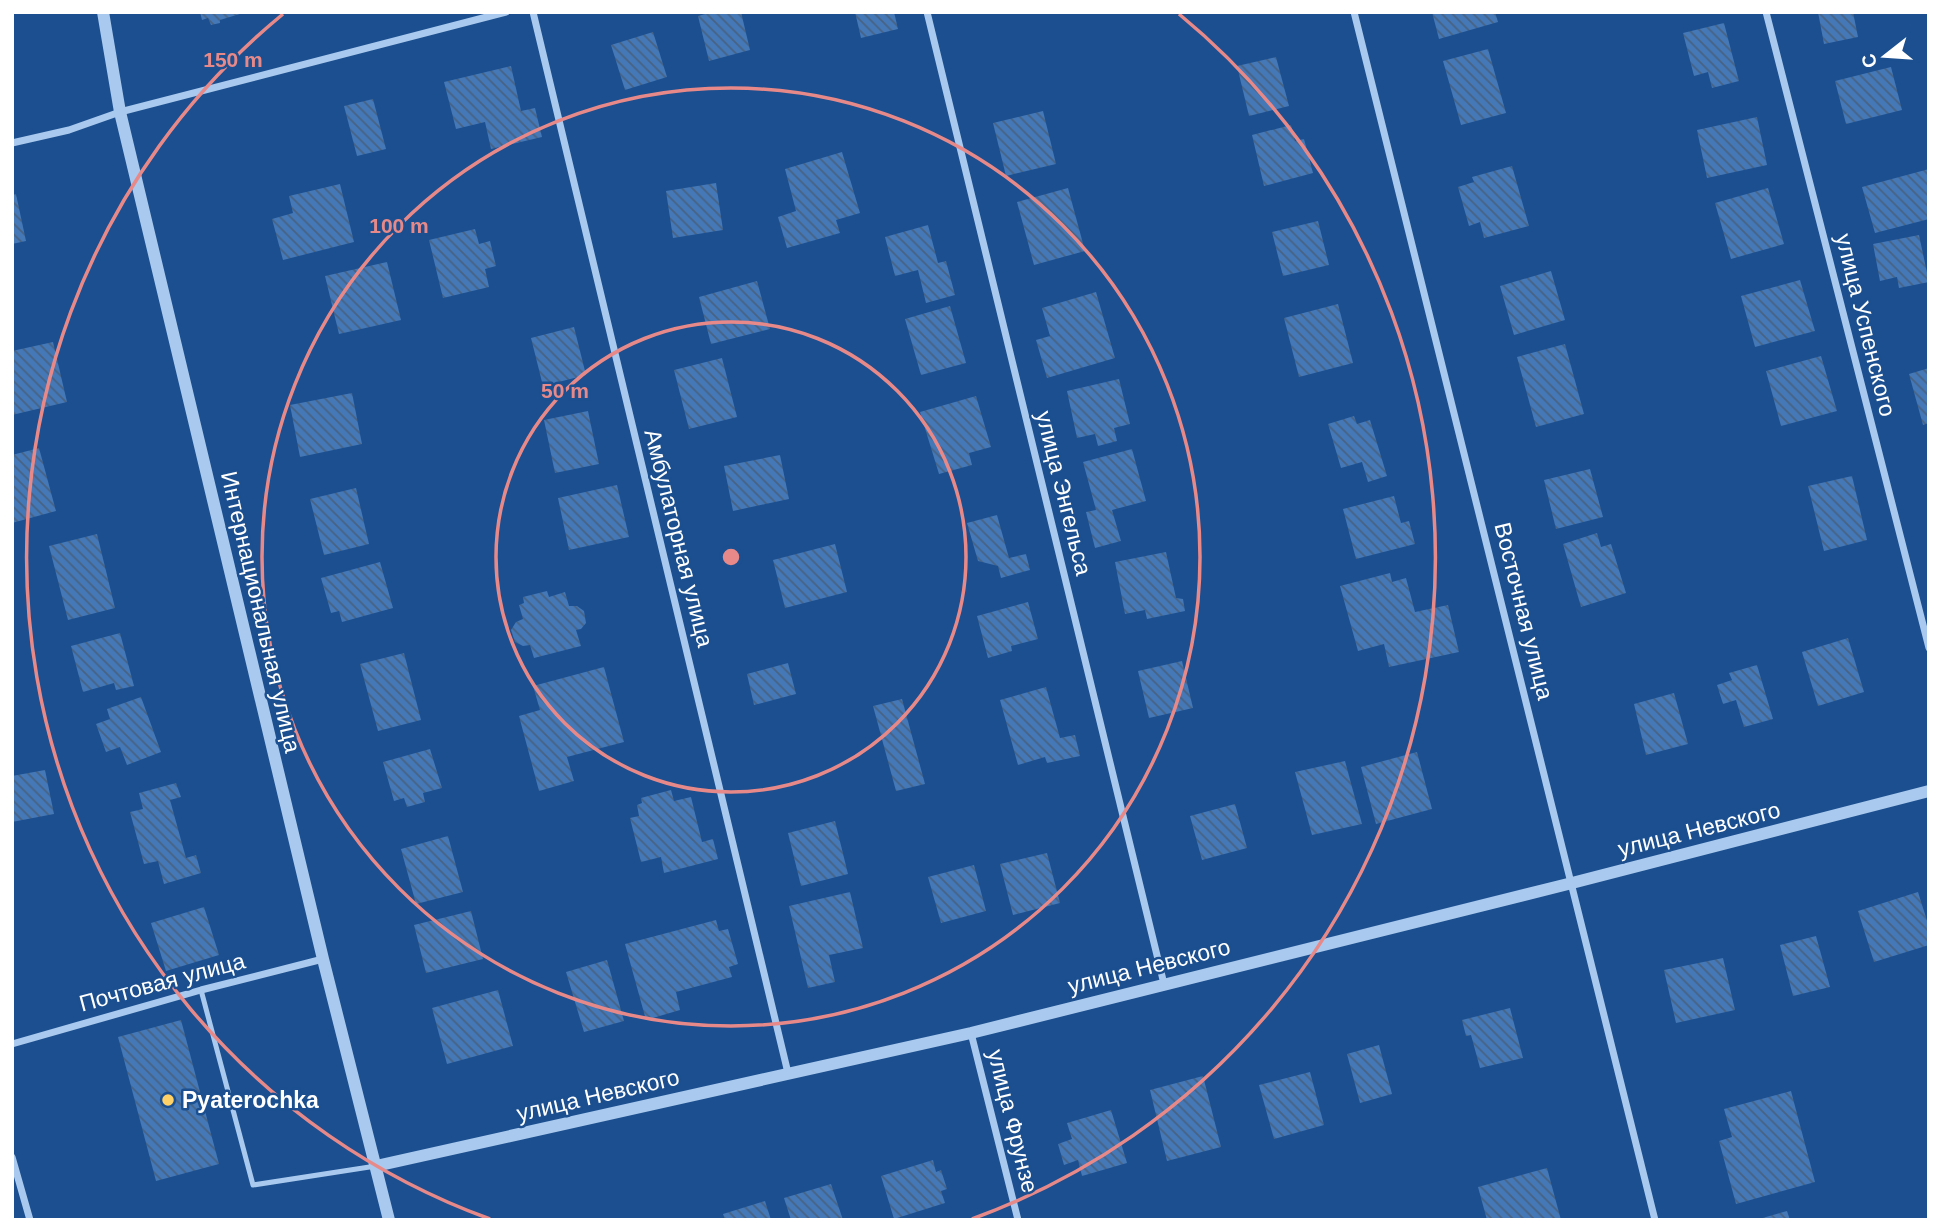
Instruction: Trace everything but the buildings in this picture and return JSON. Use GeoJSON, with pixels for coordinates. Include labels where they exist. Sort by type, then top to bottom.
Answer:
{"type":"FeatureCollection","features":[{"type":"Feature","properties":{"kind":"street","name":"Интернациональная улица"},"geometry":{"type":"LineString","coordinates":[[103,12],[120,111],[323,960],[389,1220]]}},
{"type":"Feature","properties":{"kind":"street"},"geometry":{"type":"LineString","coordinates":[[12,143],[69,130],[120,111],[506,12]]}},
{"type":"Feature","properties":{"kind":"street","name":"Амбулаторная улица"},"geometry":{"type":"LineString","coordinates":[[533,12],[788,1073]]}},
{"type":"Feature","properties":{"kind":"street","name":"улица Энгельса"},"geometry":{"type":"LineString","coordinates":[[927,12],[1164,984]]}},
{"type":"Feature","properties":{"kind":"street","name":"Восточная улица"},"geometry":{"type":"LineString","coordinates":[[1354,12],[1655,1220]]}},
{"type":"Feature","properties":{"kind":"street","name":"улица Успенского"},"geometry":{"type":"LineString","coordinates":[[1766,12],[1929,648]]}},
{"type":"Feature","properties":{"kind":"street","name":"улица Невского"},"geometry":{"type":"LineString","coordinates":[[376,1166],[971,1032],[1572,883],[1929,791]]}},
{"type":"Feature","properties":{"kind":"street","name":"Почтовая улица"},"geometry":{"type":"LineString","coordinates":[[12,1044],[201,990],[323,960]]}},
{"type":"Feature","properties":{"kind":"street","name":"улица Фрунзе"},"geometry":{"type":"LineString","coordinates":[[971,1032],[1018,1220]]}},
{"type":"Feature","properties":{"kind":"street"},"geometry":{"type":"LineString","coordinates":[[12,1157],[30,1220]]}},
{"type":"Feature","properties":{"kind":"lane"},"geometry":{"type":"LineString","coordinates":[[201,990],[253,1185],[376,1166]]}},
{"type":"Feature","properties":{"kind":"place","name":"Pyaterochka"},"geometry":{"type":"Point","coordinates":[168,1100]}}]}
